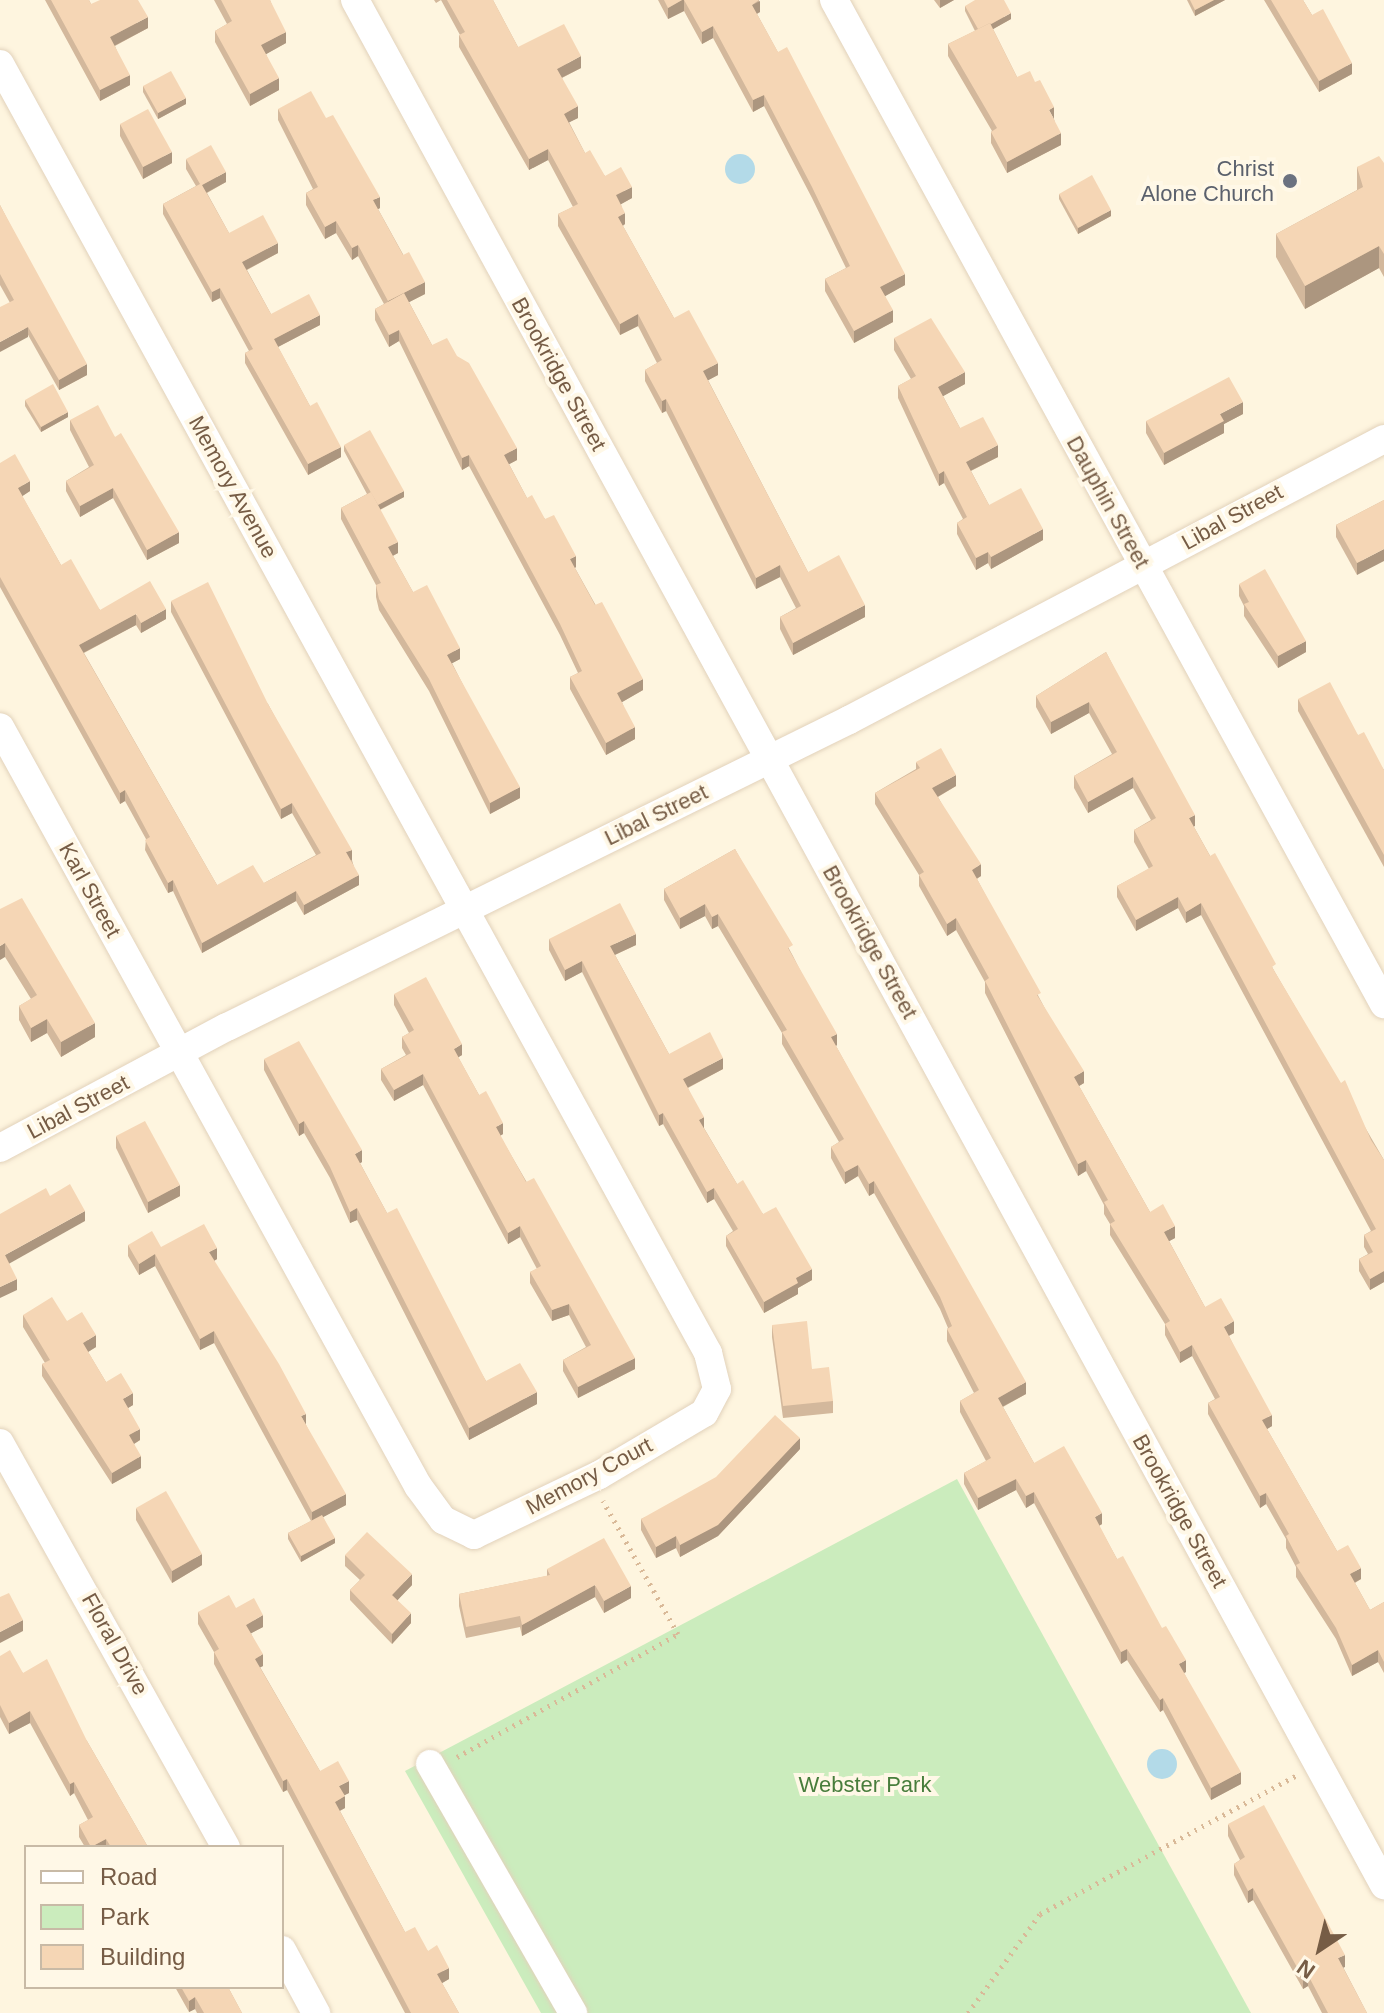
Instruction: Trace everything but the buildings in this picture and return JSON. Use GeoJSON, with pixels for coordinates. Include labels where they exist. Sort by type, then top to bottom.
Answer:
{"type":"FeatureCollection","features":[{"type":"Feature","properties":{"kind":"street","name":"Brookridge Street"},"geometry":{"type":"LineString","coordinates":[[355,0],[1384,1885]]}},
{"type":"Feature","properties":{"kind":"street","name":"Dauphin Street"},"geometry":{"type":"LineString","coordinates":[[834,0],[1384,1004]]}},
{"type":"Feature","properties":{"kind":"street","name":"Memory Avenue"},"geometry":{"type":"LineString","coordinates":[[0,64],[465,910]]}},
{"type":"Feature","properties":{"kind":"street","name":"Libal Street"},"geometry":{"type":"LineString","coordinates":[[1309,475],[1384,427]]}},
{"type":"Feature","properties":{"kind":"street","name":"Libal Street"},"geometry":{"type":"LineString","coordinates":[[0,1148],[179,1053],[770,759],[1309,475],[1384,439]]}},
{"type":"Feature","properties":{"kind":"street","name":"Karl Street"},"geometry":{"type":"LineString","coordinates":[[0,727],[179,1053]]}},
{"type":"Feature","properties":{"kind":"street","name":"Memory Court"},"geometry":{"type":"LineString","coordinates":[[179,1053],[418,1486],[443,1520],[474,1535],[590,1479],[704,1413],[717,1389],[708,1353],[465,910]]}},
{"type":"Feature","properties":{"kind":"street","name":"Floral Drive"},"geometry":{"type":"LineString","coordinates":[[0,1443],[225,1845]]}},
{"type":"Feature","properties":{"kind":"street"},"geometry":{"type":"LineString","coordinates":[[432,1767],[573,2013]]}},
{"type":"Feature","properties":{"kind":"street"},"geometry":{"type":"LineString","coordinates":[[284,1954],[316,2013]]}},
{"type":"Feature","properties":{"kind":"path"},"geometry":{"type":"LineString","coordinates":[[432,1767],[678,1634],[590,1479]]}},
{"type":"Feature","properties":{"kind":"path"},"geometry":{"type":"LineString","coordinates":[[968,2013],[1040,1914],[1318,1764]]}},
{"type":"Feature","properties":{"kind":"green space","name":"Webster Park"},"geometry":{"type":"Polygon","coordinates":[[[957,1479],[1251,2013],[541,2013],[405,1771],[957,1479]]]}},
{"type":"Feature","properties":{"kind":"water"},"geometry":{"type":"Polygon","coordinates":[[[740,154],[750,159],[755,169],[750,179],[740,184],[730,179],[725,169],[730,159],[740,154]]]}},
{"type":"Feature","properties":{"kind":"water"},"geometry":{"type":"Polygon","coordinates":[[[1162,1749],[1172,1754],[1177,1764],[1172,1774],[1162,1779],[1152,1774],[1147,1764],[1152,1754],[1162,1749]]]}},
{"type":"Feature","properties":{"kind":"place","name":"Christ Alone Church"},"geometry":{"type":"Point","coordinates":[1290,181]}}]}
